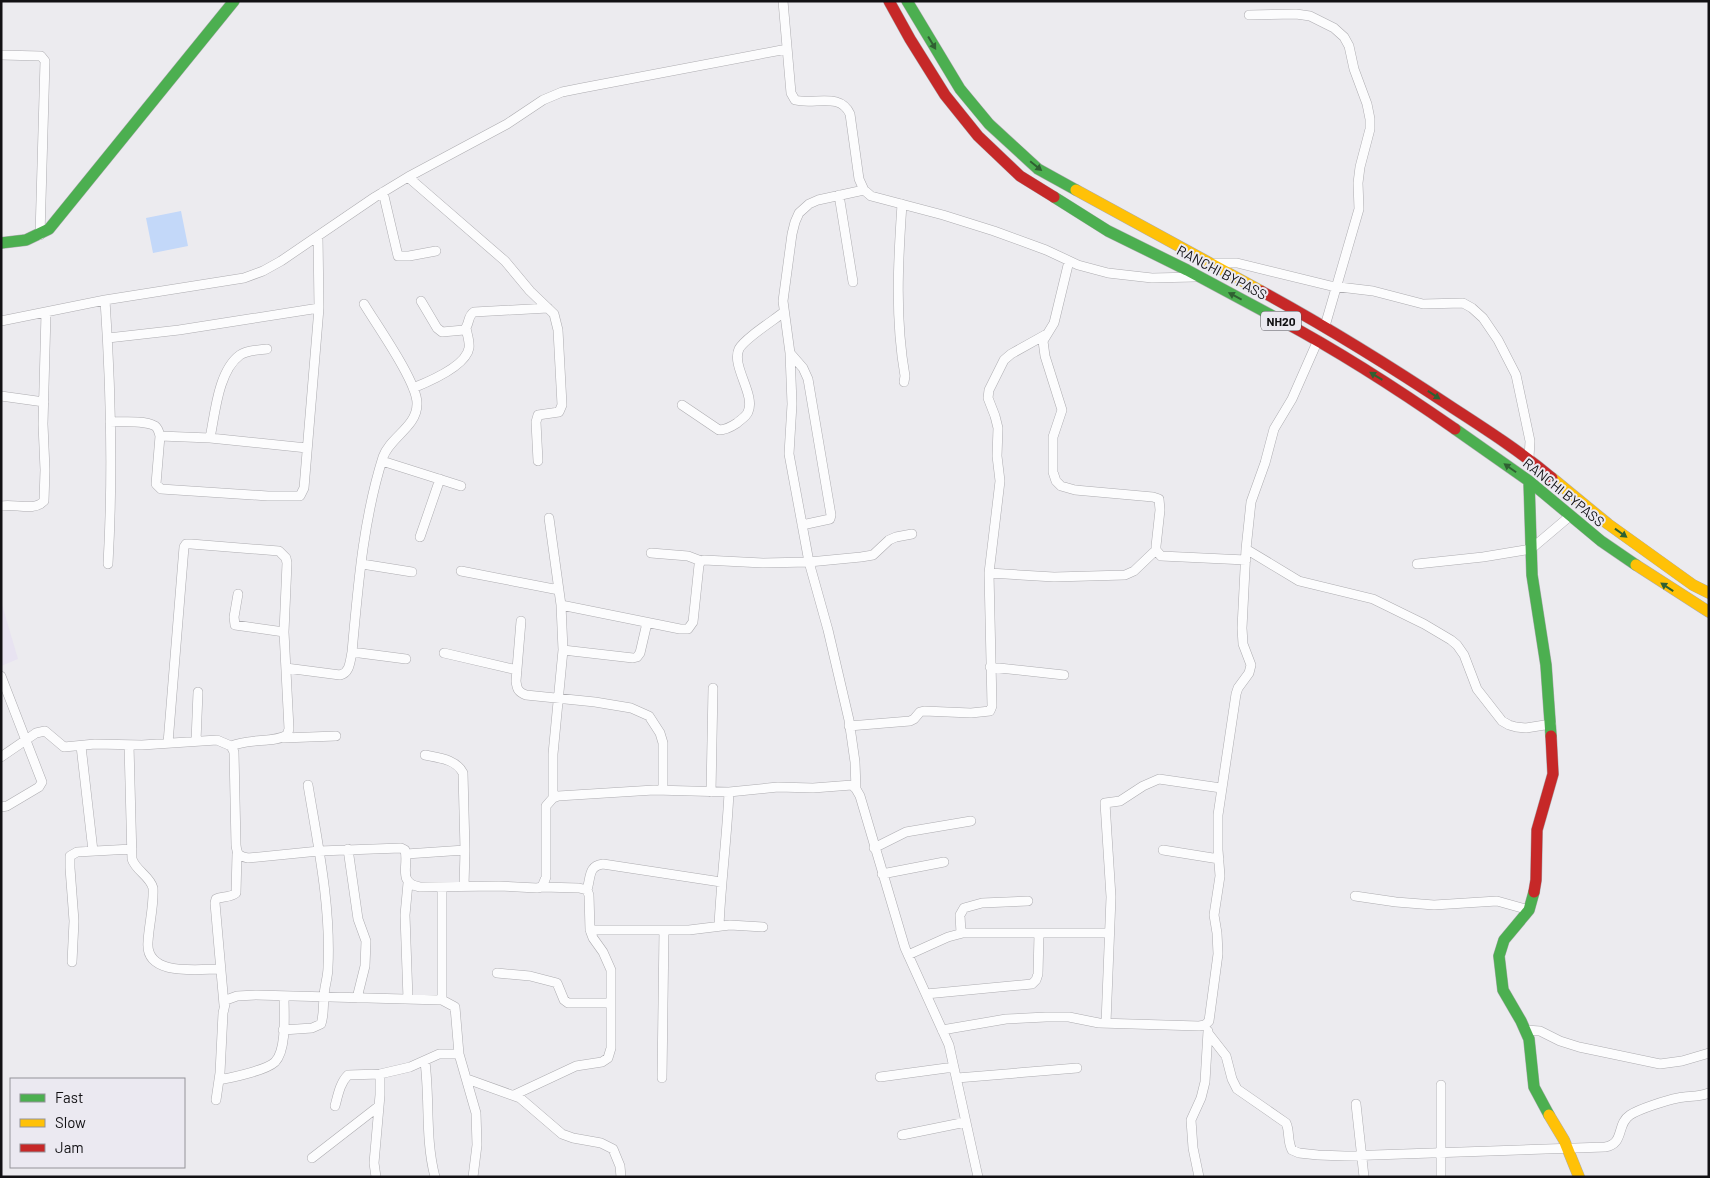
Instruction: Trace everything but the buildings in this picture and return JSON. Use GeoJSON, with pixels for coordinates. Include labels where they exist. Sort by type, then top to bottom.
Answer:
{"type":"FeatureCollection","features":[{"type":"Feature","properties":{"kind":"main road"},"geometry":{"type":"LineString","coordinates":[[1,243],[20,242],[40,235],[58,219],[234,1]]}},
{"type":"Feature","properties":{"kind":"main road","name":"RANCHI BYPASS"},"geometry":{"type":"LineString","coordinates":[[889,1],[945,95],[978,136],[1020,176],[1108,231],[1200,277],[1318,340],[1385,381],[1529,481],[1601,541],[1655,579],[1709,612]]}},
{"type":"Feature","properties":{"kind":"main road","name":"RANCHI BYPASS"},"geometry":{"type":"LineString","coordinates":[[907,1],[960,89],[989,124],[1038,169],[1325,326],[1529,458],[1608,524],[1693,585],[1709,592]]}},
{"type":"Feature","properties":{"kind":"main road"},"geometry":{"type":"LineString","coordinates":[[1529,481],[1532,575],[1546,665],[1553,774],[1537,830],[1536,880],[1529,910],[1504,940],[1500,956],[1503,990],[1526,1030],[1531,1049],[1534,1087],[1537,1096],[1567,1148],[1579,1177]]}},
{"type":"Feature","properties":{"kind":"street"},"geometry":{"type":"LineString","coordinates":[[784,1],[791,93],[795,100],[802,102],[840,102],[846,106],[850,114],[859,179],[864,190],[871,196],[994,231],[1032,244],[1078,265],[1108,273],[1134,277],[1200,277]]}},
{"type":"Feature","properties":{"kind":"street"},"geometry":{"type":"LineString","coordinates":[[1249,15],[1296,14],[1310,16],[1334,28],[1344,37],[1349,46],[1354,69],[1367,104],[1370,129],[1360,168],[1359,209],[1325,326]]}},
{"type":"Feature","properties":{"kind":"street"},"geometry":{"type":"LineString","coordinates":[[1,321],[105,300],[244,278],[263,271],[281,261],[383,192],[506,124],[543,100],[562,92],[787,49]]}},
{"type":"Feature","properties":{"kind":"street"},"geometry":{"type":"LineString","coordinates":[[1,55],[41,56],[45,61],[40,235]]}},
{"type":"Feature","properties":{"kind":"street"},"geometry":{"type":"LineString","coordinates":[[408,177],[505,261],[530,291],[554,314],[557,322],[562,405],[559,412],[538,415],[536,422],[538,461]]}},
{"type":"Feature","properties":{"kind":"street"},"geometry":{"type":"LineString","coordinates":[[864,190],[808,204],[799,213],[794,222],[786,272],[784,312],[790,353],[792,404],[789,454],[809,562],[828,630],[849,726],[855,762],[856,789],[862,803],[874,848],[908,954],[949,1045],[978,1177]]}},
{"type":"Feature","properties":{"kind":"street"},"geometry":{"type":"LineString","coordinates":[[383,192],[398,256],[436,251]]}},
{"type":"Feature","properties":{"kind":"street"},"geometry":{"type":"LineString","coordinates":[[839,195],[853,282]]}},
{"type":"Feature","properties":{"kind":"street"},"geometry":{"type":"LineString","coordinates":[[902,204],[898,322],[905,376],[904,382]]}},
{"type":"Feature","properties":{"kind":"street"},"geometry":{"type":"LineString","coordinates":[[110,422],[148,423],[155,426],[160,436],[156,484],[161,489],[300,496],[304,488],[319,308],[318,236]]}},
{"type":"Feature","properties":{"kind":"street"},"geometry":{"type":"LineString","coordinates":[[849,726],[910,721],[920,712],[924,711],[971,713],[990,711],[992,706],[989,573],[1000,495],[1000,482],[997,456],[998,428],[988,398],[989,390],[1004,360],[1045,335],[1054,324],[1069,261]]}},
{"type":"Feature","properties":{"kind":"street"},"geometry":{"type":"LineString","coordinates":[[1210,262],[1236,263],[1336,287],[1373,291],[1423,304],[1463,303],[1472,308],[1483,318],[1498,340],[1516,375],[1530,441],[1529,458]]}},
{"type":"Feature","properties":{"kind":"street"},"geometry":{"type":"LineString","coordinates":[[105,300],[108,338],[111,492],[108,564]]}},
{"type":"Feature","properties":{"kind":"street"},"geometry":{"type":"LineString","coordinates":[[421,301],[439,331],[461,331],[466,328]]}},
{"type":"Feature","properties":{"kind":"street"},"geometry":{"type":"LineString","coordinates":[[286,668],[343,675],[348,669],[352,652],[367,520],[382,461],[388,447],[412,419],[417,403],[413,388],[402,366],[364,304]]}},
{"type":"Feature","properties":{"kind":"street"},"geometry":{"type":"LineString","coordinates":[[108,338],[179,330],[319,308]]}},
{"type":"Feature","properties":{"kind":"street"},"geometry":{"type":"LineString","coordinates":[[413,388],[441,376],[465,356],[469,345],[466,328],[470,316],[474,312],[548,308]]}},
{"type":"Feature","properties":{"kind":"street"},"geometry":{"type":"LineString","coordinates":[[682,405],[719,430],[728,428],[744,418],[748,412],[749,400],[739,363],[739,349],[784,312]]}},
{"type":"Feature","properties":{"kind":"street"},"geometry":{"type":"LineString","coordinates":[[1,506],[35,507],[44,501],[46,313]]}},
{"type":"Feature","properties":{"kind":"street"},"geometry":{"type":"LineString","coordinates":[[989,573],[1054,577],[1125,575],[1134,571],[1156,550],[1160,510],[1159,499],[1074,490],[1061,486],[1056,481],[1053,472],[1053,437],[1062,410],[1043,348],[1045,335]]}},
{"type":"Feature","properties":{"kind":"street"},"geometry":{"type":"LineString","coordinates":[[1199,1177],[1193,1148],[1192,1120],[1205,1082],[1209,1021],[1218,954],[1214,915],[1220,876],[1217,832],[1221,788],[1236,694],[1249,673],[1251,665],[1242,638],[1246,549],[1251,502],[1265,463],[1271,437],[1292,399],[1318,340]]}},
{"type":"Feature","properties":{"kind":"street"},"geometry":{"type":"LineString","coordinates":[[210,438],[221,385],[227,372],[241,354],[267,349]]}},
{"type":"Feature","properties":{"kind":"street"},"geometry":{"type":"LineString","coordinates":[[790,353],[803,368],[808,379],[832,515],[830,519],[825,521],[802,525]]}},
{"type":"Feature","properties":{"kind":"street"},"geometry":{"type":"LineString","coordinates":[[1,396],[44,402]]}},
{"type":"Feature","properties":{"kind":"street"},"geometry":{"type":"LineString","coordinates":[[160,436],[210,438],[307,448]]}},
{"type":"Feature","properties":{"kind":"street"},"geometry":{"type":"LineString","coordinates":[[382,461],[461,486]]}},
{"type":"Feature","properties":{"kind":"street"},"geometry":{"type":"LineString","coordinates":[[420,536],[440,479]]}},
{"type":"Feature","properties":{"kind":"street"},"geometry":{"type":"LineString","coordinates":[[1417,564],[1483,557],[1531,549],[1570,516]]}},
{"type":"Feature","properties":{"kind":"street"},"geometry":{"type":"LineString","coordinates":[[549,518],[561,605],[563,650],[553,754],[553,798]]}},
{"type":"Feature","properties":{"kind":"street"},"geometry":{"type":"LineString","coordinates":[[650,552],[688,556],[701,561],[707,559],[763,563],[809,562],[873,555],[889,540],[912,534]]}},
{"type":"Feature","properties":{"kind":"street"},"geometry":{"type":"LineString","coordinates":[[168,743],[183,551],[186,544],[279,551],[286,558],[284,632],[289,729],[287,735],[283,738]]}},
{"type":"Feature","properties":{"kind":"street"},"geometry":{"type":"LineString","coordinates":[[1246,549],[1299,580],[1373,599],[1424,624],[1451,640],[1457,646],[1464,655],[1477,689],[1502,721],[1509,725],[1526,728],[1551,724]]}},
{"type":"Feature","properties":{"kind":"street"},"geometry":{"type":"LineString","coordinates":[[1156,550],[1161,556],[1246,560]]}},
{"type":"Feature","properties":{"kind":"street"},"geometry":{"type":"LineString","coordinates":[[561,605],[647,623],[688,629],[692,626],[693,622],[701,561]]}},
{"type":"Feature","properties":{"kind":"street"},"geometry":{"type":"LineString","coordinates":[[362,564],[412,572]]}},
{"type":"Feature","properties":{"kind":"street"},"geometry":{"type":"LineString","coordinates":[[461,571],[559,590]]}},
{"type":"Feature","properties":{"kind":"street"},"geometry":{"type":"LineString","coordinates":[[238,594],[234,617],[235,625],[244,628],[284,632]]}},
{"type":"Feature","properties":{"kind":"street"},"geometry":{"type":"LineString","coordinates":[[521,621],[517,670],[517,688],[519,692],[526,695],[631,708],[649,716],[660,733],[663,743],[663,790]]}},
{"type":"Feature","properties":{"kind":"street"},"geometry":{"type":"LineString","coordinates":[[563,650],[637,657],[640,654],[647,623]]}},
{"type":"Feature","properties":{"kind":"street"},"geometry":{"type":"LineString","coordinates":[[352,652],[406,659]]}},
{"type":"Feature","properties":{"kind":"street"},"geometry":{"type":"LineString","coordinates":[[444,653],[517,670]]}},
{"type":"Feature","properties":{"kind":"street"},"geometry":{"type":"LineString","coordinates":[[990,668],[1064,675]]}},
{"type":"Feature","properties":{"kind":"street"},"geometry":{"type":"LineString","coordinates":[[1,676],[27,739],[42,782],[39,787],[7,806],[1,807]]}},
{"type":"Feature","properties":{"kind":"street"},"geometry":{"type":"LineString","coordinates":[[711,792],[713,688]]}},
{"type":"Feature","properties":{"kind":"street"},"geometry":{"type":"LineString","coordinates":[[196,741],[198,692]]}},
{"type":"Feature","properties":{"kind":"street"},"geometry":{"type":"LineString","coordinates":[[1,757],[27,739],[45,731],[64,747],[217,740],[231,746],[234,752],[236,774],[236,845],[238,854],[236,893],[233,896],[216,899],[214,903],[224,1005],[216,1100]]}},
{"type":"Feature","properties":{"kind":"street"},"geometry":{"type":"LineString","coordinates":[[231,746],[250,740],[336,736]]}},
{"type":"Feature","properties":{"kind":"street"},"geometry":{"type":"LineString","coordinates":[[129,745],[134,865],[151,882],[153,888],[148,944],[150,956],[162,966],[173,969],[221,970]]}},
{"type":"Feature","properties":{"kind":"street"},"geometry":{"type":"LineString","coordinates":[[81,746],[93,851]]}},
{"type":"Feature","properties":{"kind":"street"},"geometry":{"type":"LineString","coordinates":[[425,755],[454,762],[463,773],[464,886]]}},
{"type":"Feature","properties":{"kind":"street"},"geometry":{"type":"LineString","coordinates":[[1106,1023],[1111,898],[1105,803],[1120,801],[1142,786],[1160,779],[1221,788]]}},
{"type":"Feature","properties":{"kind":"street"},"geometry":{"type":"LineString","coordinates":[[283,1030],[312,1028],[321,1024],[327,981],[326,908],[308,785]]}},
{"type":"Feature","properties":{"kind":"street"},"geometry":{"type":"LineString","coordinates":[[542,887],[546,877],[546,806],[553,798],[565,795],[663,790],[729,792],[847,785],[852,785],[856,789]]}},
{"type":"Feature","properties":{"kind":"street"},"geometry":{"type":"LineString","coordinates":[[719,926],[729,792]]}},
{"type":"Feature","properties":{"kind":"street"},"geometry":{"type":"LineString","coordinates":[[874,848],[906,832],[971,821]]}},
{"type":"Feature","properties":{"kind":"street"},"geometry":{"type":"LineString","coordinates":[[238,854],[241,857],[248,858],[348,849],[394,847],[404,850],[406,854],[406,876],[408,883],[405,923],[408,999]]}},
{"type":"Feature","properties":{"kind":"street"},"geometry":{"type":"LineString","coordinates":[[348,849],[358,919],[366,941],[365,966],[356,998]]}},
{"type":"Feature","properties":{"kind":"street"},"geometry":{"type":"LineString","coordinates":[[72,962],[74,921],[70,856],[77,852],[132,850]]}},
{"type":"Feature","properties":{"kind":"street"},"geometry":{"type":"LineString","coordinates":[[406,854],[465,850]]}},
{"type":"Feature","properties":{"kind":"street"},"geometry":{"type":"LineString","coordinates":[[1163,850],[1219,859]]}},
{"type":"Feature","properties":{"kind":"street"},"geometry":{"type":"LineString","coordinates":[[882,874],[944,862]]}},
{"type":"Feature","properties":{"kind":"street"},"geometry":{"type":"LineString","coordinates":[[586,890],[592,869],[596,865],[603,864],[721,882]]}},
{"type":"Feature","properties":{"kind":"street"},"geometry":{"type":"LineString","coordinates":[[408,883],[412,886],[420,887],[580,888],[586,890],[589,895],[590,930],[611,970],[611,1048],[608,1058],[602,1062],[567,1069],[514,1095]]}},
{"type":"Feature","properties":{"kind":"street"},"geometry":{"type":"LineString","coordinates":[[442,887],[442,1000]]}},
{"type":"Feature","properties":{"kind":"street"},"geometry":{"type":"LineString","coordinates":[[1356,896],[1434,905],[1496,901],[1529,910]]}},
{"type":"Feature","properties":{"kind":"street"},"geometry":{"type":"LineString","coordinates":[[961,933],[960,915],[964,908],[982,904],[1028,901]]}},
{"type":"Feature","properties":{"kind":"street"},"geometry":{"type":"LineString","coordinates":[[590,930],[689,930],[730,925],[763,927]]}},
{"type":"Feature","properties":{"kind":"street"},"geometry":{"type":"LineString","coordinates":[[662,1078],[664,930]]}},
{"type":"Feature","properties":{"kind":"street"},"geometry":{"type":"LineString","coordinates":[[908,954],[948,936],[961,933],[1109,933]]}},
{"type":"Feature","properties":{"kind":"street"},"geometry":{"type":"LineString","coordinates":[[926,994],[1032,984],[1038,974],[1039,934]]}},
{"type":"Feature","properties":{"kind":"street"},"geometry":{"type":"LineString","coordinates":[[496,973],[530,976],[557,983],[564,1000],[568,1003],[611,1004]]}},
{"type":"Feature","properties":{"kind":"street"},"geometry":{"type":"LineString","coordinates":[[224,1005],[226,1000],[237,996],[324,996],[442,1000],[455,1008],[459,1054],[476,1113],[478,1145],[473,1177]]}},
{"type":"Feature","properties":{"kind":"street"},"geometry":{"type":"LineString","coordinates":[[219,1080],[254,1071],[275,1062],[280,1055],[282,1046],[284,996]]}},
{"type":"Feature","properties":{"kind":"street"},"geometry":{"type":"LineString","coordinates":[[942,1030],[1016,1018],[1069,1017],[1106,1023],[1199,1026],[1205,1025],[1209,1021]]}},
{"type":"Feature","properties":{"kind":"street"},"geometry":{"type":"LineString","coordinates":[[1526,1030],[1540,1031],[1560,1041],[1579,1047],[1660,1064],[1682,1061],[1709,1053]]}},
{"type":"Feature","properties":{"kind":"street"},"geometry":{"type":"LineString","coordinates":[[1208,1033],[1226,1056],[1232,1079],[1237,1089],[1286,1123],[1292,1150],[1318,1155],[1440,1154],[1612,1146],[1616,1142],[1623,1124],[1630,1115],[1668,1100],[1702,1096],[1709,1093]]}},
{"type":"Feature","properties":{"kind":"street"},"geometry":{"type":"LineString","coordinates":[[335,1106],[340,1087],[348,1075],[380,1074],[425,1062],[439,1054],[459,1054]]}},
{"type":"Feature","properties":{"kind":"street"},"geometry":{"type":"LineString","coordinates":[[425,1062],[428,1089],[428,1144],[435,1177]]}},
{"type":"Feature","properties":{"kind":"street"},"geometry":{"type":"LineString","coordinates":[[880,1077],[954,1067]]}},
{"type":"Feature","properties":{"kind":"street"},"geometry":{"type":"LineString","coordinates":[[957,1078],[1076,1068]]}},
{"type":"Feature","properties":{"kind":"street"},"geometry":{"type":"LineString","coordinates":[[376,1177],[374,1163],[380,1106],[380,1074]]}},
{"type":"Feature","properties":{"kind":"street"},"geometry":{"type":"LineString","coordinates":[[467,1079],[514,1095],[526,1102],[562,1134],[601,1143],[613,1149],[620,1166],[621,1177]]}},
{"type":"Feature","properties":{"kind":"street"},"geometry":{"type":"LineString","coordinates":[[1441,1085],[1441,1177]]}},
{"type":"Feature","properties":{"kind":"street"},"geometry":{"type":"LineString","coordinates":[[1356,1104],[1364,1177]]}},
{"type":"Feature","properties":{"kind":"street"},"geometry":{"type":"LineString","coordinates":[[312,1158],[380,1106]]}},
{"type":"Feature","properties":{"kind":"street"},"geometry":{"type":"LineString","coordinates":[[902,1135],[966,1122]]}},
{"type":"Feature","properties":{"kind":"shaded area"},"geometry":{"type":"Polygon","coordinates":[[[1,601],[18,659],[1,666],[1,601]]]}},
{"type":"Feature","properties":{"kind":"water"},"geometry":{"type":"Polygon","coordinates":[[[181,211],[188,246],[153,253],[146,218],[181,211]]]}},
{"type":"Feature","properties":{"kind":"traffic: fast"},"geometry":{"type":"LineString","coordinates":[[1,243],[26,240],[49,229],[234,1]]}},
{"type":"Feature","properties":{"kind":"traffic: fast"},"geometry":{"type":"LineString","coordinates":[[907,1],[960,89],[989,124],[1038,169],[1076,190]]}},
{"type":"Feature","properties":{"kind":"traffic: fast"},"geometry":{"type":"LineString","coordinates":[[1054,197],[1108,231],[1187,270],[1282,321]]}},
{"type":"Feature","properties":{"kind":"traffic: fast"},"geometry":{"type":"LineString","coordinates":[[1455,429],[1529,481],[1601,541],[1636,565]]}},
{"type":"Feature","properties":{"kind":"traffic: fast"},"geometry":{"type":"LineString","coordinates":[[1529,481],[1532,575],[1546,665],[1551,736]]}},
{"type":"Feature","properties":{"kind":"traffic: fast"},"geometry":{"type":"LineString","coordinates":[[1534,892],[1529,910],[1504,940],[1499,956],[1503,990],[1529,1039],[1534,1087],[1549,1115]]}},
{"type":"Feature","properties":{"kind":"traffic: slow"},"geometry":{"type":"LineString","coordinates":[[1076,190],[1261,291]]}},
{"type":"Feature","properties":{"kind":"traffic: slow"},"geometry":{"type":"LineString","coordinates":[[1552,478],[1608,524],[1693,585],[1709,593]]}},
{"type":"Feature","properties":{"kind":"traffic: slow"},"geometry":{"type":"LineString","coordinates":[[1636,565],[1709,612]]}},
{"type":"Feature","properties":{"kind":"traffic: slow"},"geometry":{"type":"LineString","coordinates":[[1549,1115],[1564,1140],[1579,1177]]}},
{"type":"Feature","properties":{"kind":"traffic: jam"},"geometry":{"type":"LineString","coordinates":[[889,1],[945,95],[978,136],[1020,176],[1054,197]]}},
{"type":"Feature","properties":{"kind":"traffic: jam"},"geometry":{"type":"LineString","coordinates":[[1261,291],[1406,377],[1504,442],[1552,478]]}},
{"type":"Feature","properties":{"kind":"traffic: jam"},"geometry":{"type":"LineString","coordinates":[[1282,321],[1370,372],[1455,429]]}},
{"type":"Feature","properties":{"kind":"traffic: jam"},"geometry":{"type":"LineString","coordinates":[[1534,892],[1537,830],[1553,774],[1551,736]]}}]}
